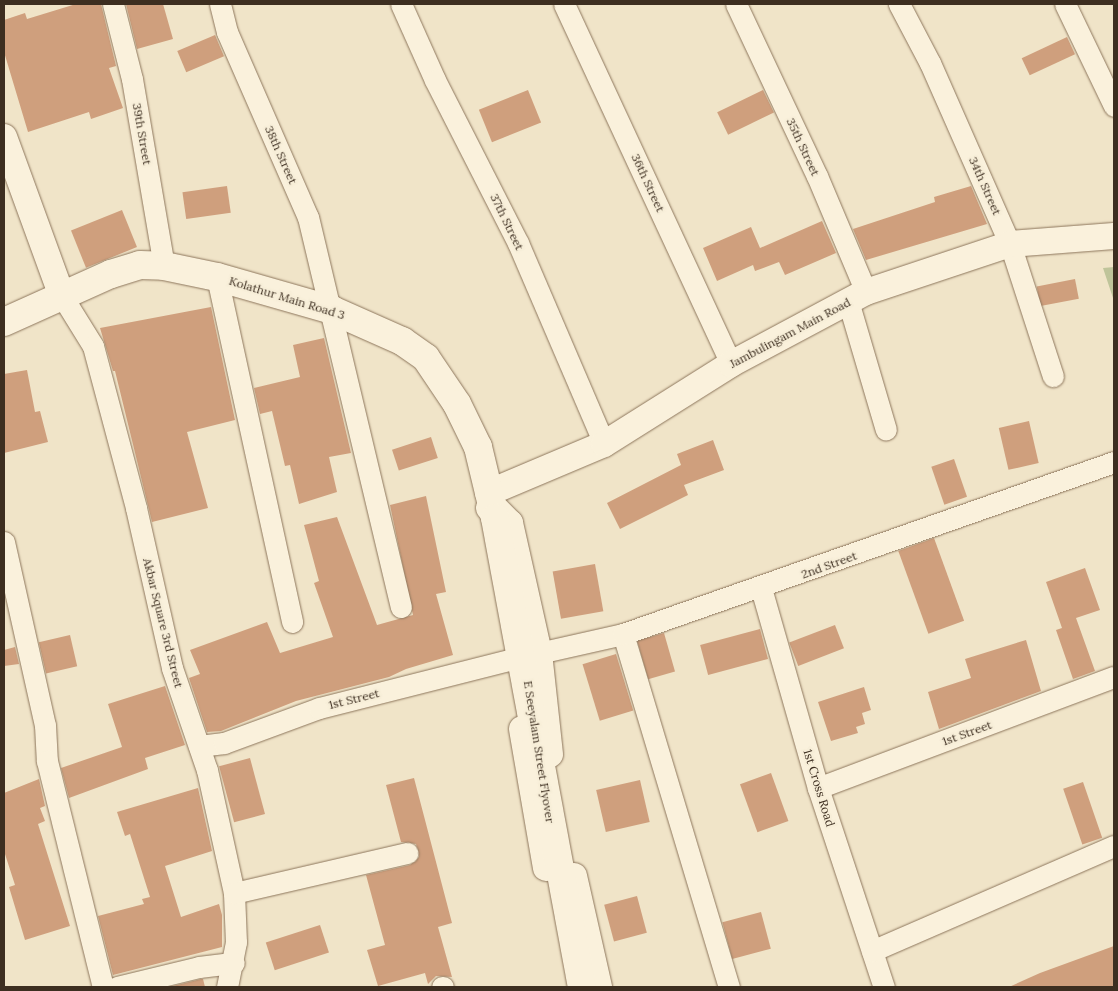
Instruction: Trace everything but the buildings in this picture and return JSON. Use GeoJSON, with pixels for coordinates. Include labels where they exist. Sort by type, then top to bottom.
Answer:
{"type":"FeatureCollection","features":[{"type":"Feature","properties":{"kind":"main road","name":"Kolathur Main Road 3"},"geometry":{"type":"LineString","coordinates":[[4,322],[62,296],[140,265],[164,266],[217,277],[332,310],[402,340],[426,358],[457,404],[474,438],[492,505]]}},
{"type":"Feature","properties":{"kind":"main road","name":"E Seeyalam Street Flyover"},"geometry":{"type":"LineString","coordinates":[[492,505],[582,987]]}},
{"type":"Feature","properties":{"kind":"street","name":"39th Street"},"geometry":{"type":"LineString","coordinates":[[113,4],[132,79],[164,266]]}},
{"type":"Feature","properties":{"kind":"street","name":"38th Street"},"geometry":{"type":"LineString","coordinates":[[220,4],[227,32],[308,217],[332,310],[401,607]]}},
{"type":"Feature","properties":{"kind":"street","name":"37th Street"},"geometry":{"type":"LineString","coordinates":[[402,4],[434,80],[518,243],[604,444]]}},
{"type":"Feature","properties":{"kind":"street","name":"36th Street"},"geometry":{"type":"LineString","coordinates":[[564,4],[731,364]]}},
{"type":"Feature","properties":{"kind":"street","name":"35th Street"},"geometry":{"type":"LineString","coordinates":[[736,4],[817,176],[857,297],[886,430]]}},
{"type":"Feature","properties":{"kind":"street","name":"34th Street"},"geometry":{"type":"LineString","coordinates":[[898,4],[930,63],[1010,244],[1053,376]]}},
{"type":"Feature","properties":{"kind":"street"},"geometry":{"type":"LineString","coordinates":[[1065,4],[1114,106]]}},
{"type":"Feature","properties":{"kind":"street"},"geometry":{"type":"LineString","coordinates":[[4,137],[62,296]]}},
{"type":"Feature","properties":{"kind":"street","name":"Jambulingam Main Road"},"geometry":{"type":"LineString","coordinates":[[492,505],[604,444],[731,364],[857,297],[1010,244],[1114,236]]}},
{"type":"Feature","properties":{"kind":"street"},"geometry":{"type":"LineString","coordinates":[[217,277],[292,622]]}},
{"type":"Feature","properties":{"kind":"street","name":"Akbar Square 3rd Street"},"geometry":{"type":"LineString","coordinates":[[62,296],[93,346],[136,508],[172,668],[199,746],[234,893],[234,963],[227,987]]}},
{"type":"Feature","properties":{"kind":"street","name":"2nd Street"},"geometry":{"type":"LineString","coordinates":[[539,653],[623,634],[761,588],[1114,462]]}},
{"type":"Feature","properties":{"kind":"street"},"geometry":{"type":"LineString","coordinates":[[570,987],[527,767],[512,659],[482,522],[492,505],[510,522],[539,653],[553,779],[599,987]]}},
{"type":"Feature","properties":{"kind":"street"},"geometry":{"type":"LineString","coordinates":[[4,542],[45,725],[47,761],[103,987]]}},
{"type":"Feature","properties":{"kind":"street","name":"1st Cross Road"},"geometry":{"type":"LineString","coordinates":[[761,588],[818,788],[884,987]]}},
{"type":"Feature","properties":{"kind":"street"},"geometry":{"type":"LineString","coordinates":[[623,634],[729,987]]}},
{"type":"Feature","properties":{"kind":"street","name":"1st Street"},"geometry":{"type":"LineString","coordinates":[[199,746],[224,743],[319,708],[512,659]]}},
{"type":"Feature","properties":{"kind":"street","name":"1st Street"},"geometry":{"type":"LineString","coordinates":[[818,788],[1114,677]]}},
{"type":"Feature","properties":{"kind":"street"},"geometry":{"type":"LineString","coordinates":[[872,951],[1114,846]]}},
{"type":"Feature","properties":{"kind":"street"},"geometry":{"type":"LineString","coordinates":[[234,893],[407,854]]}},
{"type":"Feature","properties":{"kind":"street"},"geometry":{"type":"LineString","coordinates":[[117,987],[199,967],[234,963]]}},
{"type":"Feature","properties":{"kind":"green space"},"geometry":{"type":"Polygon","coordinates":[[[1114,267],[1114,301],[1103,268],[1114,267]]]}}]}
